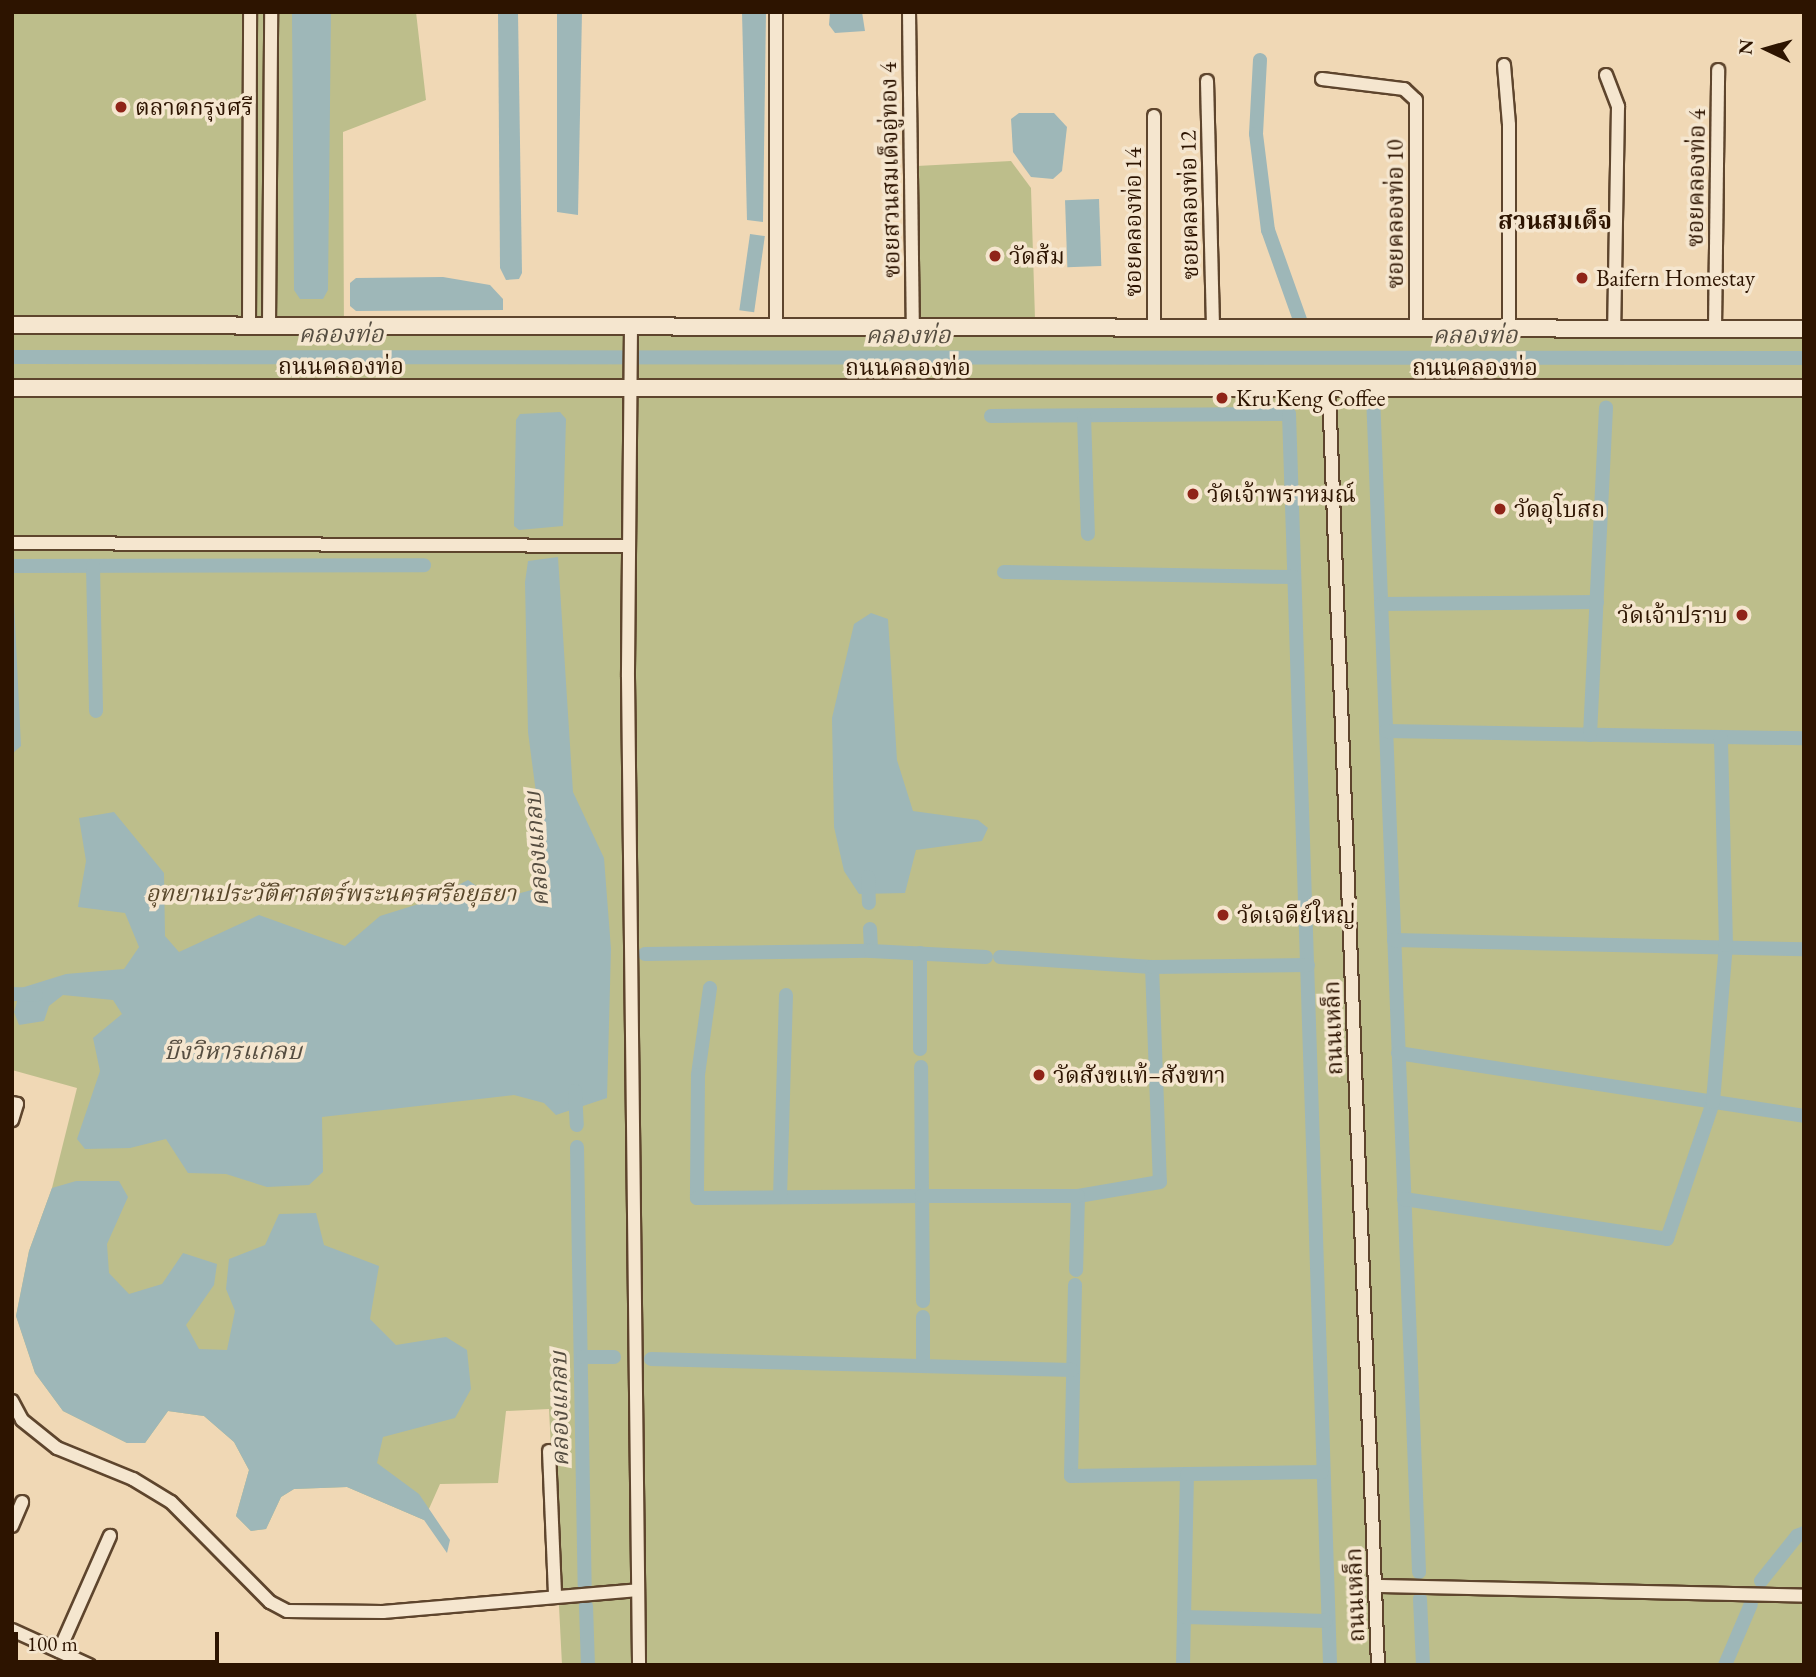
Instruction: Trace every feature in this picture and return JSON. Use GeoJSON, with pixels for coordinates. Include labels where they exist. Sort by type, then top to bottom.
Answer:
{"type":"FeatureCollection","features":[{"type":"Feature","properties":{"kind":"street"},"geometry":{"type":"LineString","coordinates":[[249,326],[250,12]]}},
{"type":"Feature","properties":{"kind":"street"},"geometry":{"type":"LineString","coordinates":[[269,326],[271,12]]}},
{"type":"Feature","properties":{"kind":"street"},"geometry":{"type":"LineString","coordinates":[[776,12],[776,327]]}},
{"type":"Feature","properties":{"kind":"street","name":"ซอยสวนสมเด็จอู่ทอง 4"},"geometry":{"type":"LineString","coordinates":[[909,12],[913,327]]}},
{"type":"Feature","properties":{"kind":"street"},"geometry":{"type":"LineString","coordinates":[[1504,65],[1509,125],[1509,329]]}},
{"type":"Feature","properties":{"kind":"street","name":"ซอยคลองท่อ 4"},"geometry":{"type":"LineString","coordinates":[[1715,329],[1718,70]]}},
{"type":"Feature","properties":{"kind":"street"},"geometry":{"type":"LineString","coordinates":[[1606,75],[1618,107],[1614,329]]}},
{"type":"Feature","properties":{"kind":"street","name":"ซอยคลองท่อ 10"},"geometry":{"type":"LineString","coordinates":[[1322,79],[1404,89],[1416,100],[1416,328]]}},
{"type":"Feature","properties":{"kind":"street","name":"ซอยคลองท่อ 12"},"geometry":{"type":"LineString","coordinates":[[1208,81],[1213,328]]}},
{"type":"Feature","properties":{"kind":"street","name":"ซอยคลองท่อ 14"},"geometry":{"type":"LineString","coordinates":[[1154,116],[1154,328]]}},
{"type":"Feature","properties":{"kind":"street","name":"ถนนคลองท่อ"},"geometry":{"type":"LineString","coordinates":[[12,325],[269,326],[630,334],[776,327],[1804,329]]}},
{"type":"Feature","properties":{"kind":"street"},"geometry":{"type":"LineString","coordinates":[[630,334],[629,545],[639,1665]]}},
{"type":"Feature","properties":{"kind":"street","name":"ถนนคลองท่อ"},"geometry":{"type":"LineString","coordinates":[[12,388],[630,383],[1329,390],[1804,388]]}},
{"type":"Feature","properties":{"kind":"street","name":"ถนนเหล็ก"},"geometry":{"type":"LineString","coordinates":[[1329,390],[1378,1665]]}},
{"type":"Feature","properties":{"kind":"street"},"geometry":{"type":"LineString","coordinates":[[12,543],[629,545]]}},
{"type":"Feature","properties":{"kind":"street"},"geometry":{"type":"LineString","coordinates":[[12,1103],[17,1104],[12,1120]]}},
{"type":"Feature","properties":{"kind":"street"},"geometry":{"type":"LineString","coordinates":[[12,1401],[22,1420],[57,1448],[133,1479],[171,1502],[270,1602],[287,1611],[383,1612],[638,1590]]}},
{"type":"Feature","properties":{"kind":"street"},"geometry":{"type":"LineString","coordinates":[[548,1451],[555,1597]]}},
{"type":"Feature","properties":{"kind":"street"},"geometry":{"type":"LineString","coordinates":[[12,1525],[22,1502]]}},
{"type":"Feature","properties":{"kind":"street"},"geometry":{"type":"LineString","coordinates":[[59,1651],[110,1536]]}},
{"type":"Feature","properties":{"kind":"street"},"geometry":{"type":"LineString","coordinates":[[1376,1586],[1804,1596]]}},
{"type":"Feature","properties":{"kind":"street"},"geometry":{"type":"LineString","coordinates":[[12,1630],[89,1665]]}},
{"type":"Feature","properties":{"kind":"green space","name":"อุทยานประวัติศาสตร์พระนครศรีอยุธยา"},"geometry":{"type":"Polygon","coordinates":[[[12,12],[416,12],[426,100],[343,132],[344,334],[1804,336],[1804,1665],[562,1665],[549,1409],[506,1411],[498,1483],[440,1484],[424,1520],[347,1487],[294,1489],[281,1497],[266,1529],[251,1531],[236,1516],[249,1470],[234,1442],[204,1416],[168,1411],[145,1443],[127,1443],[63,1411],[35,1373],[16,1316],[29,1251],[52,1188],[77,1088],[12,1070],[12,12]]]}},
{"type":"Feature","properties":{"kind":"green space"},"geometry":{"type":"Polygon","coordinates":[[[1011,161],[1031,188],[1035,319],[919,318],[917,166],[1011,161]]]}},
{"type":"Feature","properties":{"kind":"water"},"geometry":{"type":"Polygon","coordinates":[[[292,12],[331,12],[328,290],[323,299],[300,299],[294,290],[292,12]]]}},
{"type":"Feature","properties":{"kind":"water"},"geometry":{"type":"Polygon","coordinates":[[[498,12],[518,12],[522,273],[519,279],[506,280],[500,268],[498,12]]]}},
{"type":"Feature","properties":{"kind":"water"},"geometry":{"type":"Polygon","coordinates":[[[557,12],[582,12],[578,215],[557,212],[557,12]]]}},
{"type":"Feature","properties":{"kind":"water"},"geometry":{"type":"Polygon","coordinates":[[[742,12],[766,12],[763,222],[747,220],[742,12]]]}},
{"type":"Feature","properties":{"kind":"water"},"geometry":{"type":"Polygon","coordinates":[[[830,12],[862,12],[865,31],[835,33],[829,25],[830,12]]]}},
{"type":"Feature","properties":{"kind":"water"},"geometry":{"type":"Polygon","coordinates":[[[1019,113],[1054,113],[1067,127],[1062,171],[1053,179],[1031,177],[1013,152],[1011,119],[1019,113]]]}},
{"type":"Feature","properties":{"kind":"water"},"geometry":{"type":"Polygon","coordinates":[[[1099,199],[1101,266],[1067,267],[1065,200],[1099,199]]]}},
{"type":"Feature","properties":{"kind":"water"},"geometry":{"type":"Polygon","coordinates":[[[750,234],[765,236],[754,312],[739,310],[750,234]]]}},
{"type":"Feature","properties":{"kind":"water"},"geometry":{"type":"Polygon","coordinates":[[[443,277],[490,285],[503,299],[503,310],[356,311],[350,306],[350,283],[356,278],[443,277]]]}},
{"type":"Feature","properties":{"kind":"water"},"geometry":{"type":"Polygon","coordinates":[[[560,412],[566,419],[563,526],[519,530],[514,526],[516,420],[520,414],[560,412]]]}},
{"type":"Feature","properties":{"kind":"water","name":"บึงวิหารแกลบ"},"geometry":{"type":"Polygon","coordinates":[[[558,557],[573,792],[604,858],[611,949],[607,1098],[556,1115],[544,1103],[514,1095],[322,1117],[323,1172],[309,1185],[267,1187],[226,1174],[188,1173],[166,1139],[130,1148],[85,1149],[77,1139],[100,1071],[93,1038],[122,1014],[113,1000],[63,995],[49,1006],[44,1021],[19,1025],[14,1012],[21,988],[66,974],[124,969],[139,947],[125,913],[78,907],[86,861],[79,818],[114,812],[164,873],[165,936],[179,952],[259,915],[345,946],[380,916],[425,902],[468,880],[496,900],[535,889],[536,793],[528,732],[525,582],[528,561],[558,557]]]}},
{"type":"Feature","properties":{"kind":"water"},"geometry":{"type":"Polygon","coordinates":[[[12,560],[21,746],[12,754],[12,560]]]}},
{"type":"Feature","properties":{"kind":"water"},"geometry":{"type":"Polygon","coordinates":[[[871,613],[888,619],[897,760],[913,811],[978,820],[988,828],[982,841],[916,850],[905,893],[859,894],[844,871],[834,827],[832,718],[854,624],[871,613]]]}},
{"type":"Feature","properties":{"kind":"water"},"geometry":{"type":"Polygon","coordinates":[[[76,1181],[119,1181],[128,1197],[107,1244],[109,1273],[129,1294],[162,1284],[183,1253],[217,1264],[214,1285],[186,1325],[199,1349],[227,1350],[235,1311],[226,1289],[229,1259],[265,1245],[279,1214],[316,1213],[324,1245],[379,1266],[370,1319],[396,1345],[446,1337],[467,1350],[471,1389],[455,1418],[383,1437],[377,1463],[419,1494],[450,1540],[447,1553],[424,1520],[347,1487],[294,1489],[281,1497],[266,1529],[251,1531],[236,1516],[249,1470],[234,1442],[204,1416],[168,1411],[145,1443],[127,1443],[63,1411],[35,1373],[16,1316],[29,1251],[52,1188],[76,1181]]]}},
{"type":"Feature","properties":{"kind":"waterway"},"geometry":{"type":"LineString","coordinates":[[1260,60],[1256,134],[1268,230],[1300,320]]}},
{"type":"Feature","properties":{"kind":"waterway","name":"คลองท่อ"},"geometry":{"type":"LineString","coordinates":[[12,357],[1804,358]]}},
{"type":"Feature","properties":{"kind":"waterway"},"geometry":{"type":"LineString","coordinates":[[1373,395],[1419,1572]]}},
{"type":"Feature","properties":{"kind":"waterway"},"geometry":{"type":"LineString","coordinates":[[1590,735],[1606,407]]}},
{"type":"Feature","properties":{"kind":"waterway"},"geometry":{"type":"LineString","coordinates":[[991,416],[1289,414],[1330,1665]]}},
{"type":"Feature","properties":{"kind":"waterway"},"geometry":{"type":"LineString","coordinates":[[1084,416],[1088,534]]}},
{"type":"Feature","properties":{"kind":"waterway"},"geometry":{"type":"LineString","coordinates":[[12,566],[424,565]]}},
{"type":"Feature","properties":{"kind":"waterway"},"geometry":{"type":"LineString","coordinates":[[93,566],[96,711]]}},
{"type":"Feature","properties":{"kind":"waterway"},"geometry":{"type":"LineString","coordinates":[[1004,572],[1294,577]]}},
{"type":"Feature","properties":{"kind":"waterway"},"geometry":{"type":"LineString","coordinates":[[1381,604],[1597,602]]}},
{"type":"Feature","properties":{"kind":"waterway"},"geometry":{"type":"LineString","coordinates":[[1386,731],[1804,738]]}},
{"type":"Feature","properties":{"kind":"waterway"},"geometry":{"type":"LineString","coordinates":[[1404,1199],[1667,1239],[1713,1102],[1726,945],[1721,738]]}},
{"type":"Feature","properties":{"kind":"waterway"},"geometry":{"type":"LineString","coordinates":[[868,877],[869,903]]}},
{"type":"Feature","properties":{"kind":"waterway"},"geometry":{"type":"LineString","coordinates":[[870,929],[871,951]]}},
{"type":"Feature","properties":{"kind":"waterway"},"geometry":{"type":"LineString","coordinates":[[1394,940],[1804,949]]}},
{"type":"Feature","properties":{"kind":"waterway"},"geometry":{"type":"LineString","coordinates":[[645,954],[871,951],[986,957]]}},
{"type":"Feature","properties":{"kind":"waterway"},"geometry":{"type":"LineString","coordinates":[[920,953],[920,1049]]}},
{"type":"Feature","properties":{"kind":"waterway"},"geometry":{"type":"LineString","coordinates":[[1000,957],[1152,967],[1160,1182],[1078,1196],[1076,1270]]}},
{"type":"Feature","properties":{"kind":"waterway"},"geometry":{"type":"LineString","coordinates":[[1152,967],[1308,965]]}},
{"type":"Feature","properties":{"kind":"waterway"},"geometry":{"type":"LineString","coordinates":[[710,988],[698,1075],[697,1198],[922,1196],[921,1067]]}},
{"type":"Feature","properties":{"kind":"waterway"},"geometry":{"type":"LineString","coordinates":[[12,994],[36,995]]}},
{"type":"Feature","properties":{"kind":"waterway"},"geometry":{"type":"LineString","coordinates":[[780,1197],[786,995]]}},
{"type":"Feature","properties":{"kind":"waterway"},"geometry":{"type":"LineString","coordinates":[[1398,1053],[1804,1116]]}},
{"type":"Feature","properties":{"kind":"waterway","name":"คลองแกลบ"},"geometry":{"type":"LineString","coordinates":[[575,1091],[577,1125]]}},
{"type":"Feature","properties":{"kind":"waterway","name":"คลองแกลบ"},"geometry":{"type":"LineString","coordinates":[[577,1147],[585,1585]]}},
{"type":"Feature","properties":{"kind":"waterway"},"geometry":{"type":"LineString","coordinates":[[923,1301],[922,1196],[1078,1196]]}},
{"type":"Feature","properties":{"kind":"waterway"},"geometry":{"type":"LineString","coordinates":[[1075,1285],[1071,1476],[1187,1474],[1183,1665]]}},
{"type":"Feature","properties":{"kind":"waterway"},"geometry":{"type":"LineString","coordinates":[[923,1317],[923,1365]]}},
{"type":"Feature","properties":{"kind":"waterway"},"geometry":{"type":"LineString","coordinates":[[583,1357],[614,1357]]}},
{"type":"Feature","properties":{"kind":"waterway"},"geometry":{"type":"LineString","coordinates":[[651,1359],[1072,1370]]}},
{"type":"Feature","properties":{"kind":"waterway"},"geometry":{"type":"LineString","coordinates":[[1187,1474],[1322,1472]]}},
{"type":"Feature","properties":{"kind":"waterway"},"geometry":{"type":"LineString","coordinates":[[1761,1581],[1797,1536],[1804,1533]]}},
{"type":"Feature","properties":{"kind":"waterway"},"geometry":{"type":"LineString","coordinates":[[1420,1599],[1423,1665]]}},
{"type":"Feature","properties":{"kind":"waterway"},"geometry":{"type":"LineString","coordinates":[[1725,1665],[1751,1604]]}},
{"type":"Feature","properties":{"kind":"waterway","name":"คลองแกลบ"},"geometry":{"type":"LineString","coordinates":[[586,1606],[588,1665]]}},
{"type":"Feature","properties":{"kind":"waterway"},"geometry":{"type":"LineString","coordinates":[[1185,1617],[1326,1621]]}},
{"type":"Feature","properties":{"kind":"place","name":"ตลาดกรุงศรี"},"geometry":{"type":"Point","coordinates":[121,107]}},
{"type":"Feature","properties":{"kind":"place","name":"วัดส้ม"},"geometry":{"type":"Point","coordinates":[995,256]}},
{"type":"Feature","properties":{"kind":"place","name":"Baifern Homestay"},"geometry":{"type":"Point","coordinates":[1582,278]}},
{"type":"Feature","properties":{"kind":"place","name":"Kru Keng Coffee"},"geometry":{"type":"Point","coordinates":[1222,398]}},
{"type":"Feature","properties":{"kind":"place","name":"วัดเจ้าพราหมณ์"},"geometry":{"type":"Point","coordinates":[1193,494]}},
{"type":"Feature","properties":{"kind":"place","name":"วัดอุโบสถ"},"geometry":{"type":"Point","coordinates":[1500,509]}},
{"type":"Feature","properties":{"kind":"place","name":"วัดเจ้าปราบ"},"geometry":{"type":"Point","coordinates":[1742,615]}},
{"type":"Feature","properties":{"kind":"place","name":"วัดเจดีย์ใหญ่"},"geometry":{"type":"Point","coordinates":[1223,915]}},
{"type":"Feature","properties":{"kind":"place","name":"วัดสังขแท้–สังขทา"},"geometry":{"type":"Point","coordinates":[1039,1075]}},
{"type":"Feature","properties":{"kind":"district","name":"สวนสมเด็จ"},"geometry":{"type":"Point","coordinates":[1555,221]}}]}
